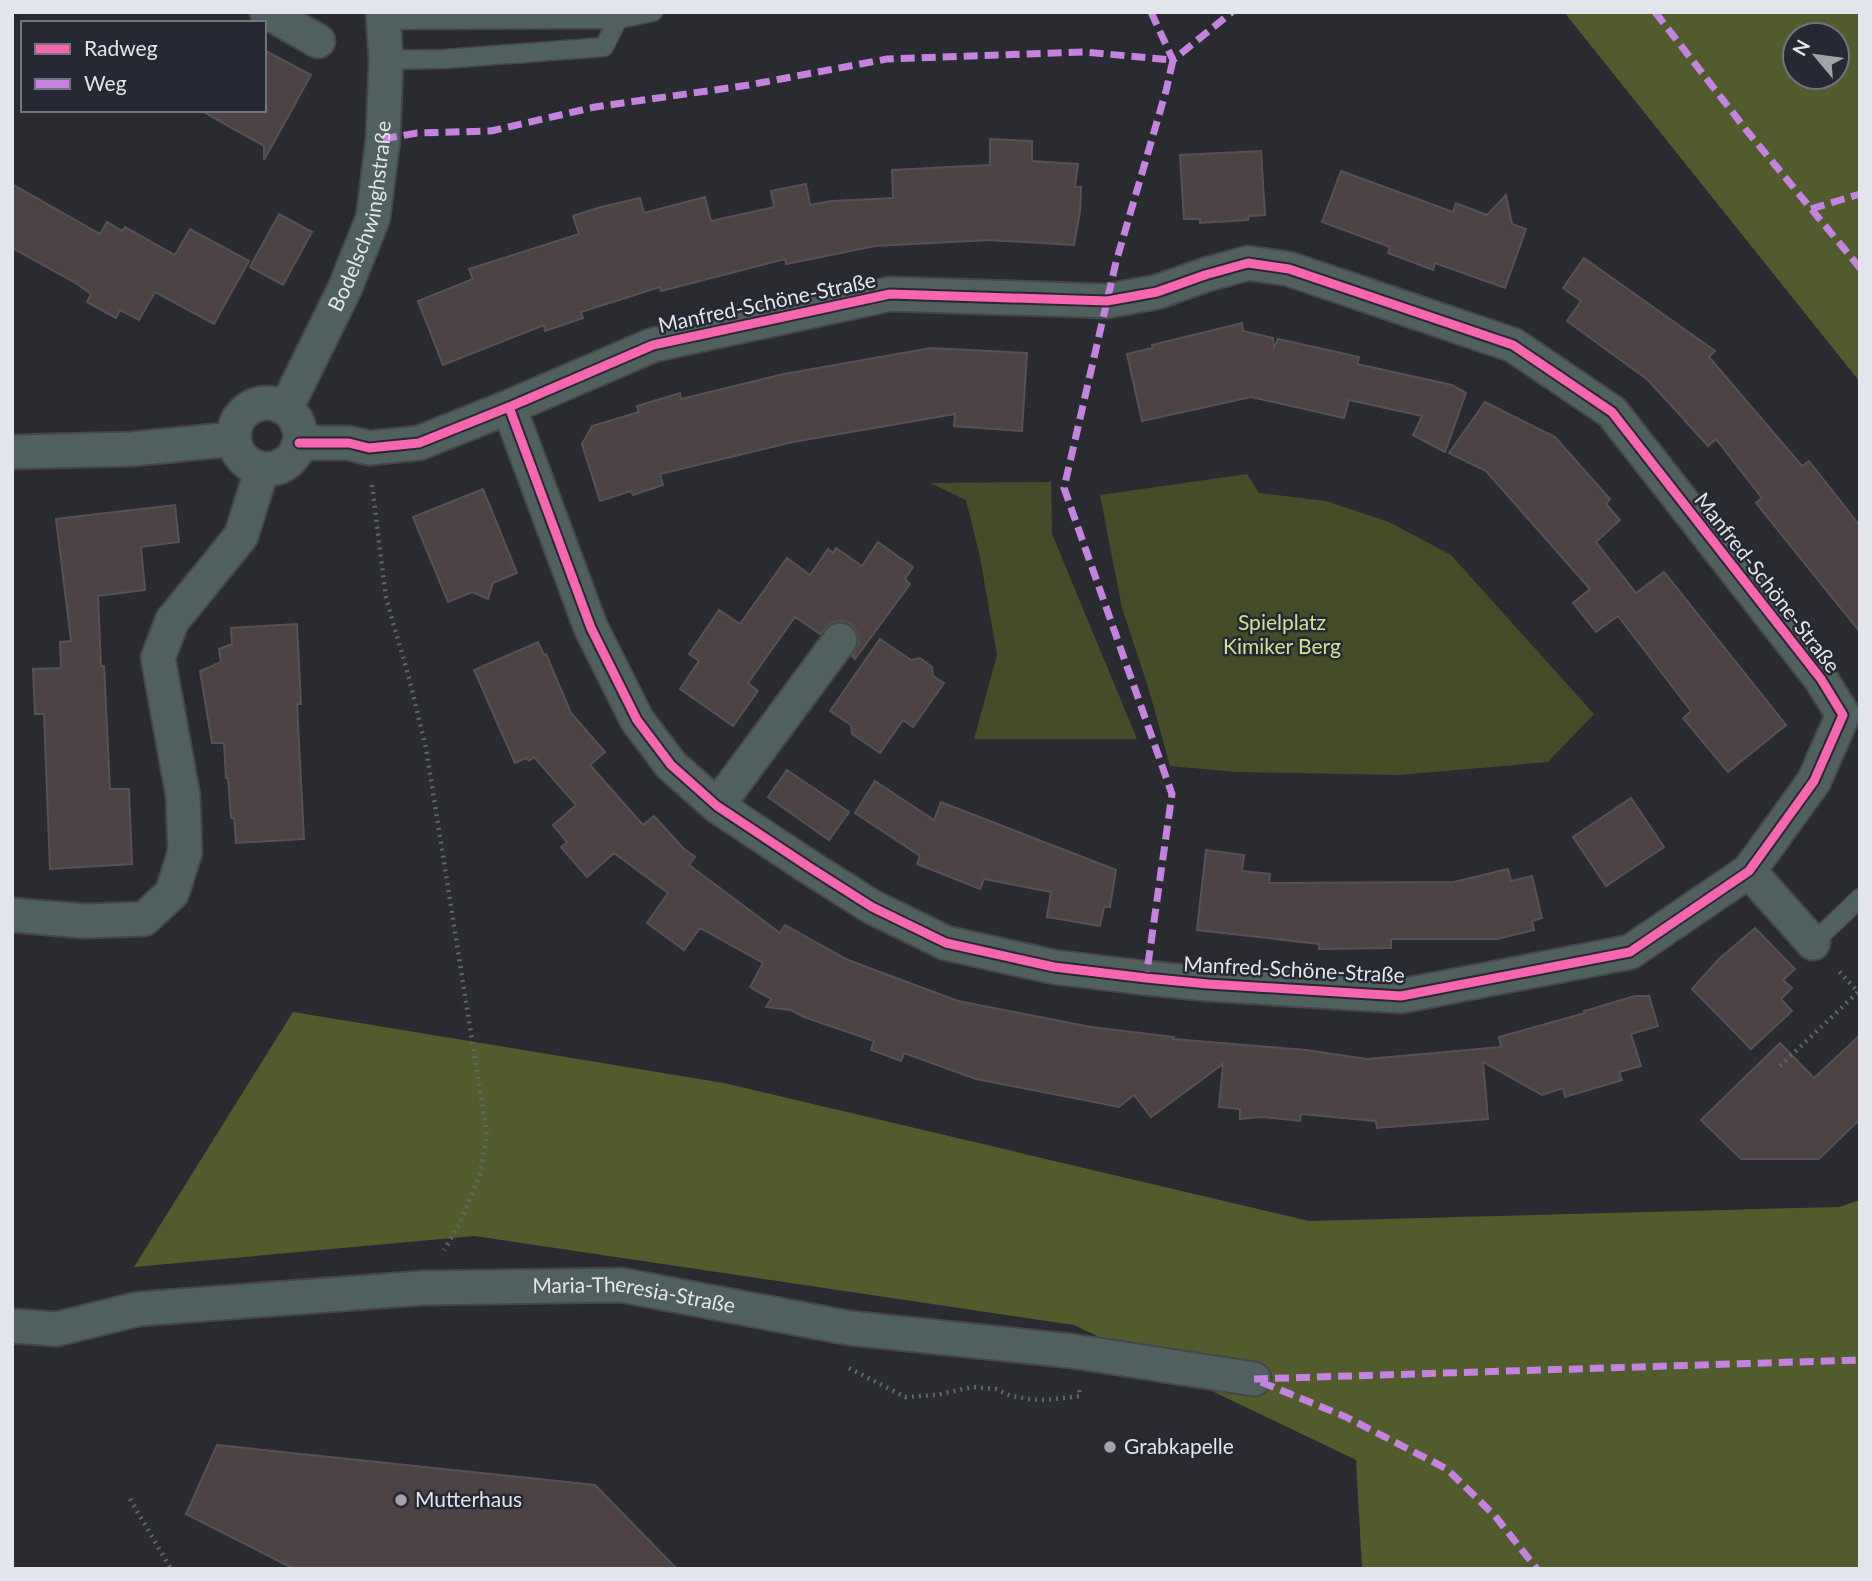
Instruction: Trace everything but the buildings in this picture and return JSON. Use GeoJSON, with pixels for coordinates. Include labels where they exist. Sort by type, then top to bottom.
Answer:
{"type":"FeatureCollection","features":[{"type":"Feature","properties":{"kind":"street"},"geometry":{"type":"LineString","coordinates":[[267,12],[318,41]]}},
{"type":"Feature","properties":{"kind":"street","name":"Bodelschwinghstraße"},"geometry":{"type":"LineString","coordinates":[[286,408],[345,288],[373,218],[383,139],[386,60],[382,16]]}},
{"type":"Feature","properties":{"kind":"street","name":"Manfred-Schöne-Straße"},"geometry":{"type":"LineString","coordinates":[[299,443],[349,443],[369,448],[419,443],[653,345],[890,295],[1107,301],[1157,292],[1248,263],[1289,269],[1513,345],[1612,412],[1851,716],[1814,782],[1749,871],[1630,951],[1402,996],[1208,984],[1054,967],[946,943],[872,907],[717,806],[671,765],[637,720],[591,628],[509,407]]}},
{"type":"Feature","properties":{"kind":"street"},"geometry":{"type":"LineString","coordinates":[[262,403],[286,408],[298,424],[299,443],[295,455],[275,469],[262,469],[248,464],[238,453],[234,439],[241,415],[250,407],[262,403]]}},
{"type":"Feature","properties":{"kind":"street"},"geometry":{"type":"LineString","coordinates":[[12,452],[132,449],[234,439]]}},
{"type":"Feature","properties":{"kind":"street"},"geometry":{"type":"LineString","coordinates":[[12,915],[84,921],[144,919],[172,893],[185,852],[183,796],[158,658],[172,621],[241,536],[262,469]]}},
{"type":"Feature","properties":{"kind":"street"},"geometry":{"type":"LineString","coordinates":[[717,806],[840,640]]}},
{"type":"Feature","properties":{"kind":"street"},"geometry":{"type":"LineString","coordinates":[[1749,871],[1813,943]]}},
{"type":"Feature","properties":{"kind":"street","name":"Maria-Theresia-Straße"},"geometry":{"type":"LineString","coordinates":[[12,1326],[57,1329],[138,1309],[422,1287],[621,1285],[849,1328],[1073,1351],[1254,1379]]}},
{"type":"Feature","properties":{"kind":"lane"},"geometry":{"type":"LineString","coordinates":[[382,16],[619,15],[653,12]]}},
{"type":"Feature","properties":{"kind":"lane"},"geometry":{"type":"LineString","coordinates":[[386,60],[444,59],[604,47],[619,15]]}},
{"type":"Feature","properties":{"kind":"lane"},"geometry":{"type":"LineString","coordinates":[[1813,943],[1860,898]]}},
{"type":"Feature","properties":{"kind":"path"},"geometry":{"type":"LineString","coordinates":[[369,448],[386,598],[426,748],[487,1135],[480,1174],[459,1225],[422,1287]]}},
{"type":"Feature","properties":{"kind":"path"},"geometry":{"type":"LineString","coordinates":[[1780,1066],[1858,992],[1813,943]]}},
{"type":"Feature","properties":{"kind":"path"},"geometry":{"type":"LineString","coordinates":[[838,1362],[905,1397],[936,1395],[973,1387],[996,1389],[1011,1396],[1045,1400],[1080,1396],[1073,1351]]}},
{"type":"Feature","properties":{"kind":"path"},"geometry":{"type":"LineString","coordinates":[[131,1499],[171,1569]]}},
{"type":"Feature","properties":{"kind":"green space"},"geometry":{"type":"Polygon","coordinates":[[[1564,12],[1860,12],[1860,382],[1564,12]]]}},
{"type":"Feature","properties":{"kind":"green space","name":"Spielplatz Kimiker Berg"},"geometry":{"type":"Polygon","coordinates":[[[1247,474],[1259,493],[1326,501],[1389,522],[1451,555],[1594,714],[1548,762],[1399,775],[1237,772],[1170,766],[1122,608],[1100,495],[1247,474]]]}},
{"type":"Feature","properties":{"kind":"green space"},"geometry":{"type":"Polygon","coordinates":[[[1051,482],[1052,534],[1137,739],[974,739],[997,655],[980,557],[966,500],[930,483],[1051,482]]]}},
{"type":"Feature","properties":{"kind":"green space"},"geometry":{"type":"Polygon","coordinates":[[[293,1012],[724,1083],[1309,1221],[1839,1207],[1860,1200],[1860,1569],[1362,1569],[1356,1460],[1074,1325],[474,1236],[134,1267],[293,1012]]]}},
{"type":"Feature","properties":{"kind":"marked path"},"geometry":{"type":"LineString","coordinates":[[1151,12],[1173,60],[1232,12]]}},
{"type":"Feature","properties":{"kind":"marked path"},"geometry":{"type":"LineString","coordinates":[[1655,12],[1747,131],[1860,268]]}},
{"type":"Feature","properties":{"kind":"marked path"},"geometry":{"type":"LineString","coordinates":[[383,139],[417,133],[491,131],[595,107],[749,85],[887,59],[1084,52],[1173,60],[1116,262],[1064,488],[1172,794],[1146,978]]}},
{"type":"Feature","properties":{"kind":"marked path"},"geometry":{"type":"LineString","coordinates":[[1811,209],[1860,194]]}},
{"type":"Feature","properties":{"kind":"marked path"},"geometry":{"type":"LineString","coordinates":[[1254,1379],[1860,1360]]}},
{"type":"Feature","properties":{"kind":"marked path"},"geometry":{"type":"LineString","coordinates":[[1261,1382],[1346,1417],[1447,1469],[1495,1516],[1537,1569]]}},
{"type":"Feature","properties":{"kind":"cycle path"},"geometry":{"type":"LineString","coordinates":[[299,443],[349,443],[369,448],[419,443],[509,407],[591,628],[637,720],[671,765],[717,806],[872,907],[946,943],[1054,967],[1208,984],[1401,996],[1630,952],[1749,871],[1814,781],[1843,715],[1821,679],[1612,412],[1513,345],[1289,269],[1248,263],[1157,292],[1107,301],[890,294],[653,345],[509,407]]}},
{"type":"Feature","properties":{"kind":"place","name":"Grabkapelle"},"geometry":{"type":"Point","coordinates":[1110,1447]}},
{"type":"Feature","properties":{"kind":"place","name":"Mutterhaus"},"geometry":{"type":"Point","coordinates":[401,1500]}}]}
